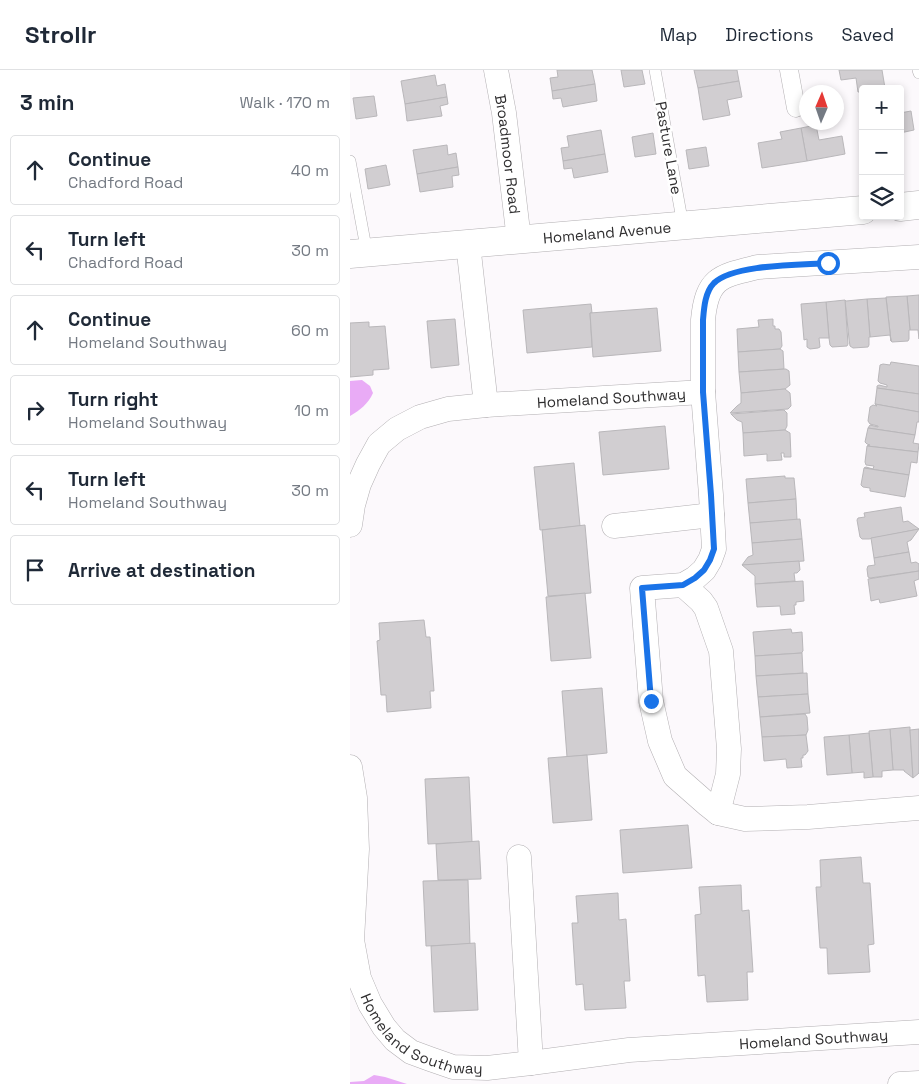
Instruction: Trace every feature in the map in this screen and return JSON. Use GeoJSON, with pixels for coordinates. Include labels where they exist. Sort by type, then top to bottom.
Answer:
{"type":"FeatureCollection","features":[{"type":"Feature","properties":{"kind":"street","name":"Broadmoor Road"},"geometry":{"type":"LineString","coordinates":[[496,70],[504,113],[519,240]]}},
{"type":"Feature","properties":{"kind":"street"},"geometry":{"type":"LineString","coordinates":[[789,70],[796,108]]}},
{"type":"Feature","properties":{"kind":"street"},"geometry":{"type":"LineString","coordinates":[[904,207],[919,205]]}},
{"type":"Feature","properties":{"kind":"street","name":"Homeland Avenue"},"geometry":{"type":"LineString","coordinates":[[358,254],[859,210]]}},
{"type":"Feature","properties":{"kind":"street"},"geometry":{"type":"LineString","coordinates":[[468,244],[486,405]]}},
{"type":"Feature","properties":{"kind":"street"},"geometry":{"type":"LineString","coordinates":[[703,392],[704,308],[708,291],[721,278],[758,267],[919,256]]}},
{"type":"Feature","properties":{"kind":"street","name":"Homeland Southway"},"geometry":{"type":"LineString","coordinates":[[350,525],[359,484],[379,444],[397,429],[420,416],[448,409],[486,405],[703,392],[714,549],[704,570],[683,585]]}},
{"type":"Feature","properties":{"kind":"street"},"geometry":{"type":"LineString","coordinates":[[614,526],[712,515]]}},
{"type":"Feature","properties":{"kind":"street"},"geometry":{"type":"LineString","coordinates":[[718,813],[728,774],[729,749],[721,652],[706,608],[683,585],[642,588],[651,701],[660,741],[675,776],[718,813],[745,819],[808,817],[919,808]]}},
{"type":"Feature","properties":{"kind":"street","name":"Homeland Southway"},"geometry":{"type":"LineString","coordinates":[[350,767],[355,798],[357,849],[352,940],[358,978],[370,1004],[384,1027],[395,1040],[411,1052],[453,1066],[487,1068],[629,1050],[919,1032]]}},
{"type":"Feature","properties":{"kind":"street"},"geometry":{"type":"LineString","coordinates":[[520,857],[531,1063]]}},
{"type":"Feature","properties":{"kind":"street"},"geometry":{"type":"LineString","coordinates":[[900,1084],[919,1083]]}},
{"type":"Feature","properties":{"kind":"lane","name":"Pasture Lane"},"geometry":{"type":"LineString","coordinates":[[656,70],[683,225]]}},
{"type":"Feature","properties":{"kind":"lane"},"geometry":{"type":"LineString","coordinates":[[350,161],[358,254]]}},
{"type":"Feature","properties":{"kind":"shaded area"},"geometry":{"type":"Polygon","coordinates":[[[362,380],[370,386],[373,393],[363,406],[350,416],[350,381],[362,380]]]}},
{"type":"Feature","properties":{"kind":"shaded area"},"geometry":{"type":"Polygon","coordinates":[[[374,1075],[407,1084],[350,1084],[350,1082],[364,1081],[374,1075]]]}},
{"type":"Feature","properties":{"kind":"building"},"geometry":{"type":"Polygon","coordinates":[[[557,70],[592,70],[595,84],[552,91],[550,78],[558,77],[557,70]]]}},
{"type":"Feature","properties":{"kind":"building"},"geometry":{"type":"Polygon","coordinates":[[[621,70],[642,70],[645,84],[624,87],[621,70]]]}},
{"type":"Feature","properties":{"kind":"building"},"geometry":{"type":"Polygon","coordinates":[[[694,70],[737,70],[739,81],[698,88],[694,70]]]}},
{"type":"Feature","properties":{"kind":"building"},"geometry":{"type":"Polygon","coordinates":[[[839,70],[882,70],[884,85],[859,85],[858,92],[856,78],[841,80],[839,70]]]}},
{"type":"Feature","properties":{"kind":"building"},"geometry":{"type":"Polygon","coordinates":[[[435,75],[437,86],[445,84],[447,97],[405,104],[401,81],[435,75]]]}},
{"type":"Feature","properties":{"kind":"building"},"geometry":{"type":"Polygon","coordinates":[[[739,81],[742,97],[727,100],[730,115],[703,120],[698,88],[739,81]]]}},
{"type":"Feature","properties":{"kind":"building"},"geometry":{"type":"Polygon","coordinates":[[[595,84],[597,101],[563,107],[561,98],[553,99],[552,91],[595,84]]]}},
{"type":"Feature","properties":{"kind":"building"},"geometry":{"type":"Polygon","coordinates":[[[374,96],[377,116],[356,119],[353,98],[374,96]]]}},
{"type":"Feature","properties":{"kind":"building"},"geometry":{"type":"Polygon","coordinates":[[[447,97],[448,104],[440,106],[442,116],[407,121],[405,104],[447,97]]]}},
{"type":"Feature","properties":{"kind":"building"},"geometry":{"type":"Polygon","coordinates":[[[911,111],[914,130],[904,132],[904,112],[911,111]]]}},
{"type":"Feature","properties":{"kind":"building"},"geometry":{"type":"Polygon","coordinates":[[[799,128],[801,130],[807,161],[762,168],[758,143],[782,139],[780,132],[799,128]]]}},
{"type":"Feature","properties":{"kind":"building"},"geometry":{"type":"Polygon","coordinates":[[[601,130],[605,154],[563,161],[561,148],[569,147],[567,136],[601,130]]]}},
{"type":"Feature","properties":{"kind":"building"},"geometry":{"type":"Polygon","coordinates":[[[801,130],[817,130],[819,140],[842,136],[845,154],[807,161],[801,130]]]}},
{"type":"Feature","properties":{"kind":"building"},"geometry":{"type":"Polygon","coordinates":[[[653,133],[656,154],[635,157],[632,137],[653,133]]]}},
{"type":"Feature","properties":{"kind":"building"},"geometry":{"type":"Polygon","coordinates":[[[447,145],[448,155],[456,153],[458,167],[417,174],[413,150],[447,145]]]}},
{"type":"Feature","properties":{"kind":"building"},"geometry":{"type":"Polygon","coordinates":[[[706,147],[709,166],[689,169],[686,150],[706,147]]]}},
{"type":"Feature","properties":{"kind":"building"},"geometry":{"type":"Polygon","coordinates":[[[605,154],[608,172],[574,178],[572,168],[564,169],[563,161],[605,154]]]}},
{"type":"Feature","properties":{"kind":"building"},"geometry":{"type":"Polygon","coordinates":[[[386,165],[390,185],[368,189],[365,169],[386,165]]]}},
{"type":"Feature","properties":{"kind":"building"},"geometry":{"type":"Polygon","coordinates":[[[458,167],[459,175],[452,176],[453,187],[420,192],[417,174],[458,167]]]}},
{"type":"Feature","properties":{"kind":"building"},"geometry":{"type":"Polygon","coordinates":[[[919,295],[919,339],[918,330],[910,330],[907,296],[919,295]]]}},
{"type":"Feature","properties":{"kind":"building"},"geometry":{"type":"Polygon","coordinates":[[[907,296],[909,339],[908,341],[892,342],[886,297],[907,296]]]}},
{"type":"Feature","properties":{"kind":"building"},"geometry":{"type":"Polygon","coordinates":[[[886,298],[891,341],[890,335],[870,337],[867,299],[886,298]]]}},
{"type":"Feature","properties":{"kind":"building"},"geometry":{"type":"Polygon","coordinates":[[[867,299],[869,345],[868,347],[853,348],[850,346],[845,300],[867,299]]]}},
{"type":"Feature","properties":{"kind":"building"},"geometry":{"type":"Polygon","coordinates":[[[845,300],[848,344],[847,346],[832,347],[829,338],[826,302],[845,300]]]}},
{"type":"Feature","properties":{"kind":"building"},"geometry":{"type":"Polygon","coordinates":[[[826,302],[829,338],[819,338],[820,347],[810,349],[807,347],[807,339],[804,340],[801,304],[826,302]]]}},
{"type":"Feature","properties":{"kind":"building"},"geometry":{"type":"Polygon","coordinates":[[[591,304],[592,347],[527,353],[523,310],[591,304]]]}},
{"type":"Feature","properties":{"kind":"building"},"geometry":{"type":"Polygon","coordinates":[[[657,308],[661,351],[593,357],[590,313],[657,308]]]}},
{"type":"Feature","properties":{"kind":"building"},"geometry":{"type":"Polygon","coordinates":[[[455,319],[459,365],[431,368],[427,321],[455,319]]]}},
{"type":"Feature","properties":{"kind":"building"},"geometry":{"type":"Polygon","coordinates":[[[773,319],[773,326],[781,332],[782,346],[780,349],[738,352],[737,329],[759,327],[758,320],[773,319]]]}},
{"type":"Feature","properties":{"kind":"building"},"geometry":{"type":"Polygon","coordinates":[[[369,322],[369,327],[385,326],[389,369],[373,370],[373,375],[350,377],[350,323],[369,322]]]}},
{"type":"Feature","properties":{"kind":"building"},"geometry":{"type":"Polygon","coordinates":[[[780,349],[783,351],[784,369],[739,372],[738,352],[780,349]]]}},
{"type":"Feature","properties":{"kind":"building"},"geometry":{"type":"Polygon","coordinates":[[[891,362],[919,366],[919,394],[877,388],[879,385],[887,387],[887,385],[878,381],[880,365],[890,365],[891,362]]]}},
{"type":"Feature","properties":{"kind":"building"},"geometry":{"type":"Polygon","coordinates":[[[786,369],[789,371],[790,385],[785,389],[741,393],[739,372],[786,369]]]}},
{"type":"Feature","properties":{"kind":"building"},"geometry":{"type":"Polygon","coordinates":[[[877,388],[919,394],[919,412],[875,404],[877,388]]]}},
{"type":"Feature","properties":{"kind":"building"},"geometry":{"type":"Polygon","coordinates":[[[785,389],[790,393],[791,406],[788,409],[730,413],[741,403],[741,393],[785,389]]]}},
{"type":"Feature","properties":{"kind":"building"},"geometry":{"type":"Polygon","coordinates":[[[875,404],[919,412],[919,422],[917,422],[915,435],[868,428],[870,425],[878,427],[870,424],[868,421],[870,407],[873,405],[877,406],[875,404]]]}},
{"type":"Feature","properties":{"kind":"building"},"geometry":{"type":"Polygon","coordinates":[[[784,410],[787,413],[787,426],[785,430],[743,433],[742,422],[731,414],[784,410]]]}},
{"type":"Feature","properties":{"kind":"building"},"geometry":{"type":"Polygon","coordinates":[[[665,426],[669,469],[603,475],[599,432],[665,426]]]}},
{"type":"Feature","properties":{"kind":"building"},"geometry":{"type":"Polygon","coordinates":[[[868,428],[915,435],[913,443],[919,444],[918,452],[867,446],[870,445],[865,442],[868,428]]]}},
{"type":"Feature","properties":{"kind":"building"},"geometry":{"type":"Polygon","coordinates":[[[785,430],[790,433],[791,457],[784,457],[784,453],[781,453],[782,460],[767,461],[767,454],[744,456],[743,433],[785,430]]]}},
{"type":"Feature","properties":{"kind":"building"},"geometry":{"type":"Polygon","coordinates":[[[867,446],[918,452],[917,463],[911,462],[909,475],[864,468],[873,469],[874,466],[866,465],[867,446]]]}},
{"type":"Feature","properties":{"kind":"building"},"geometry":{"type":"Polygon","coordinates":[[[574,463],[580,526],[540,530],[534,467],[574,463]]]}},
{"type":"Feature","properties":{"kind":"building"},"geometry":{"type":"Polygon","coordinates":[[[864,468],[909,475],[905,497],[870,491],[870,488],[863,487],[861,485],[864,468]]]}},
{"type":"Feature","properties":{"kind":"building"},"geometry":{"type":"Polygon","coordinates":[[[785,476],[785,478],[794,478],[796,499],[748,503],[746,479],[785,476]]]}},
{"type":"Feature","properties":{"kind":"building"},"geometry":{"type":"Polygon","coordinates":[[[796,499],[797,520],[750,523],[748,503],[796,499]]]}},
{"type":"Feature","properties":{"kind":"building"},"geometry":{"type":"Polygon","coordinates":[[[901,507],[903,522],[908,521],[919,529],[869,539],[862,539],[860,537],[857,520],[858,518],[865,517],[864,513],[901,507]]]}},
{"type":"Feature","properties":{"kind":"building"},"geometry":{"type":"Polygon","coordinates":[[[800,519],[802,539],[752,543],[750,523],[800,519]]]}},
{"type":"Feature","properties":{"kind":"building"},"geometry":{"type":"Polygon","coordinates":[[[585,525],[591,593],[548,596],[542,530],[585,525]]]}},
{"type":"Feature","properties":{"kind":"building"},"geometry":{"type":"Polygon","coordinates":[[[919,529],[911,540],[907,542],[909,552],[874,558],[871,538],[919,529]]]}},
{"type":"Feature","properties":{"kind":"building"},"geometry":{"type":"Polygon","coordinates":[[[802,539],[804,561],[742,565],[748,557],[753,555],[752,543],[802,539]]]}},
{"type":"Feature","properties":{"kind":"building"},"geometry":{"type":"Polygon","coordinates":[[[909,552],[911,563],[916,562],[919,564],[919,571],[868,577],[867,569],[868,566],[875,565],[874,558],[909,552]]]}},
{"type":"Feature","properties":{"kind":"building"},"geometry":{"type":"Polygon","coordinates":[[[799,561],[800,570],[794,573],[795,581],[755,584],[755,576],[742,565],[799,561]]]}},
{"type":"Feature","properties":{"kind":"building"},"geometry":{"type":"Polygon","coordinates":[[[919,571],[919,579],[914,581],[917,596],[880,603],[879,599],[871,601],[868,579],[919,571]]]}},
{"type":"Feature","properties":{"kind":"building"},"geometry":{"type":"Polygon","coordinates":[[[803,581],[804,601],[796,602],[796,605],[794,605],[795,614],[781,615],[780,606],[757,607],[755,584],[803,581]]]}},
{"type":"Feature","properties":{"kind":"building"},"geometry":{"type":"Polygon","coordinates":[[[585,593],[591,658],[551,661],[546,597],[585,593]]]}},
{"type":"Feature","properties":{"kind":"building"},"geometry":{"type":"Polygon","coordinates":[[[424,620],[426,637],[430,637],[434,691],[430,691],[431,708],[387,712],[386,695],[381,695],[377,641],[380,640],[379,623],[424,620]]]}},
{"type":"Feature","properties":{"kind":"building"},"geometry":{"type":"Polygon","coordinates":[[[791,629],[792,633],[802,632],[802,653],[755,656],[753,632],[791,629]]]}},
{"type":"Feature","properties":{"kind":"building"},"geometry":{"type":"Polygon","coordinates":[[[802,653],[803,673],[756,676],[755,656],[802,653]]]}},
{"type":"Feature","properties":{"kind":"building"},"geometry":{"type":"Polygon","coordinates":[[[807,673],[808,694],[758,697],[756,676],[807,673]]]}},
{"type":"Feature","properties":{"kind":"building"},"geometry":{"type":"Polygon","coordinates":[[[602,688],[607,753],[567,757],[562,691],[602,688]]]}},
{"type":"Feature","properties":{"kind":"building"},"geometry":{"type":"Polygon","coordinates":[[[808,694],[810,713],[760,717],[758,697],[808,694]]]}},
{"type":"Feature","properties":{"kind":"building"},"geometry":{"type":"Polygon","coordinates":[[[805,714],[808,730],[806,735],[762,737],[760,717],[805,714]]]}},
{"type":"Feature","properties":{"kind":"building"},"geometry":{"type":"Polygon","coordinates":[[[910,727],[913,778],[904,770],[893,770],[890,729],[910,727]]]}},
{"type":"Feature","properties":{"kind":"building"},"geometry":{"type":"Polygon","coordinates":[[[890,729],[893,770],[882,771],[882,777],[873,777],[869,731],[890,729]]]}},
{"type":"Feature","properties":{"kind":"building"},"geometry":{"type":"Polygon","coordinates":[[[919,729],[919,773],[913,778],[910,730],[919,729]]]}},
{"type":"Feature","properties":{"kind":"building"},"geometry":{"type":"Polygon","coordinates":[[[869,733],[873,777],[864,778],[864,772],[852,773],[849,735],[869,733]]]}},
{"type":"Feature","properties":{"kind":"building"},"geometry":{"type":"Polygon","coordinates":[[[806,735],[808,751],[801,758],[802,767],[787,768],[786,759],[764,761],[762,737],[806,735]]]}},
{"type":"Feature","properties":{"kind":"building"},"geometry":{"type":"Polygon","coordinates":[[[849,735],[852,773],[827,775],[824,737],[849,735]]]}},
{"type":"Feature","properties":{"kind":"building"},"geometry":{"type":"Polygon","coordinates":[[[587,755],[592,820],[553,823],[548,758],[587,755]]]}},
{"type":"Feature","properties":{"kind":"building"},"geometry":{"type":"Polygon","coordinates":[[[469,777],[472,842],[428,844],[425,779],[469,777]]]}},
{"type":"Feature","properties":{"kind":"building"},"geometry":{"type":"Polygon","coordinates":[[[688,825],[692,868],[623,873],[620,830],[688,825]]]}},
{"type":"Feature","properties":{"kind":"building"},"geometry":{"type":"Polygon","coordinates":[[[479,841],[481,879],[438,880],[436,844],[479,841]]]}},
{"type":"Feature","properties":{"kind":"building"},"geometry":{"type":"Polygon","coordinates":[[[861,857],[863,883],[870,883],[874,944],[868,945],[870,972],[828,974],[827,948],[820,948],[816,887],[821,887],[820,860],[861,857]]]}},
{"type":"Feature","properties":{"kind":"building"},"geometry":{"type":"Polygon","coordinates":[[[468,880],[470,944],[426,946],[423,881],[468,880]]]}},
{"type":"Feature","properties":{"kind":"building"},"geometry":{"type":"Polygon","coordinates":[[[741,885],[742,911],[749,910],[753,972],[747,972],[748,1000],[707,1002],[705,975],[698,976],[695,915],[701,914],[699,887],[741,885]]]}},
{"type":"Feature","properties":{"kind":"building"},"geometry":{"type":"Polygon","coordinates":[[[618,893],[619,920],[626,919],[630,981],[624,981],[626,1008],[585,1010],[583,984],[576,985],[572,923],[578,923],[576,896],[618,893]]]}},
{"type":"Feature","properties":{"kind":"building"},"geometry":{"type":"Polygon","coordinates":[[[475,943],[478,1010],[434,1012],[431,946],[475,943]]]}},
{"type":"Feature","properties":{"kind":"route"},"geometry":{"type":"LineString","coordinates":[[651,701],[642,588],[683,585],[704,570],[714,549],[703,392],[703,320],[708,291],[721,278],[758,267],[828,263]]}}]}
